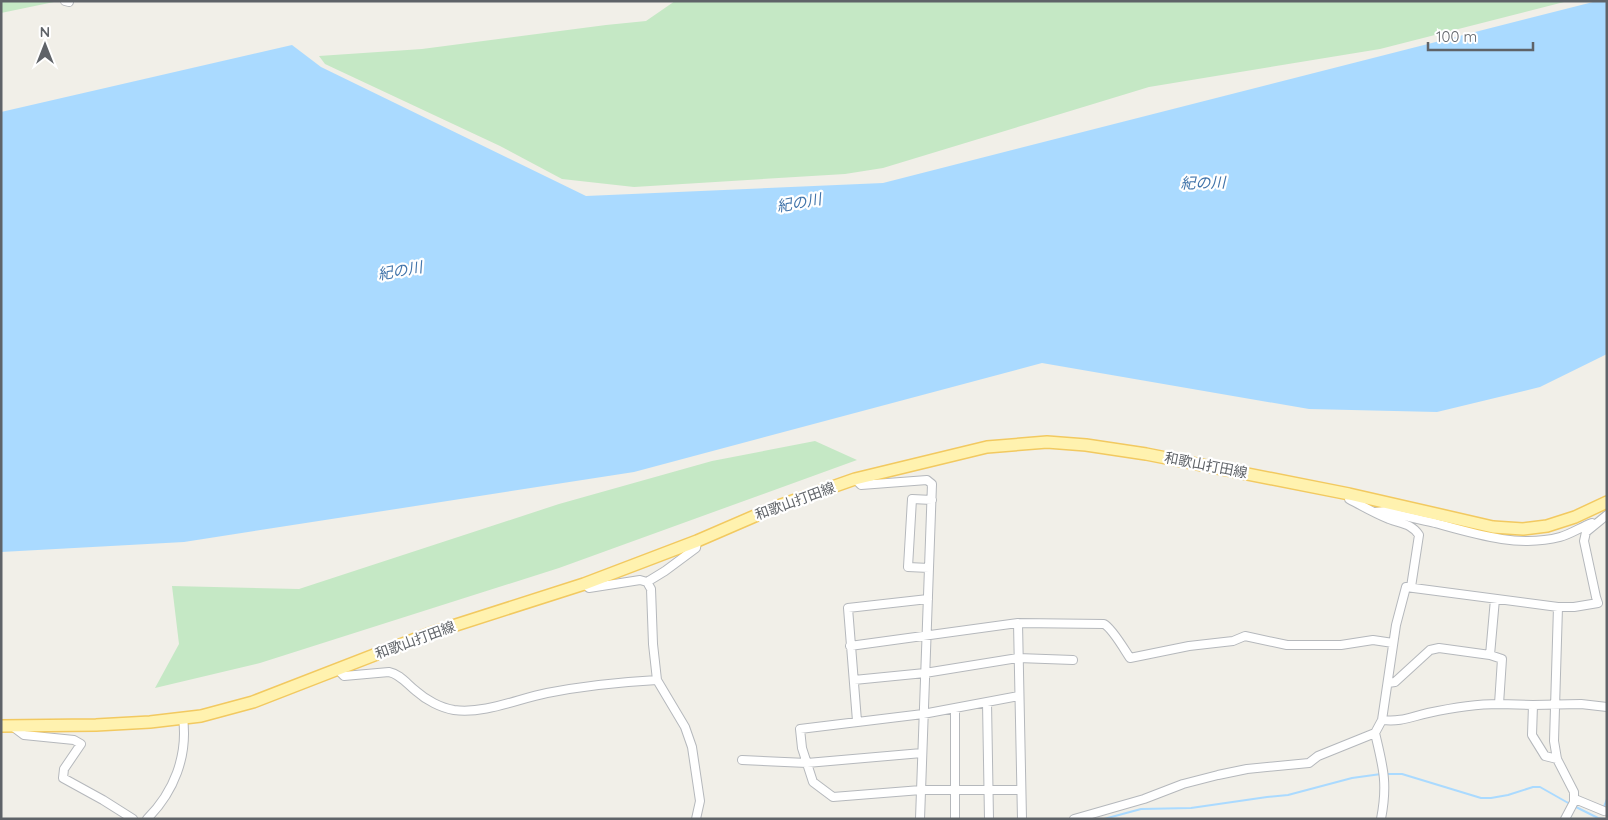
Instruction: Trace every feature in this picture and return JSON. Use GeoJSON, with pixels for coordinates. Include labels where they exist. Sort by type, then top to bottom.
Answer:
{"type":"FeatureCollection","features":[{"type":"Feature","properties":{"kind":"main road","name":"和歌山打田線"},"geometry":{"type":"LineString","coordinates":[[7,726],[96,725],[183,718],[201,716],[253,702],[431,632],[584,584],[697,541],[778,506],[855,479],[987,447],[1047,442],[1086,444],[1348,494],[1493,527],[1523,529],[1547,526],[1575,517],[1607,502]]}},
{"type":"Feature","properties":{"kind":"street"},"geometry":{"type":"LineString","coordinates":[[65,1],[69,2]]}},
{"type":"Feature","properties":{"kind":"street"},"geometry":{"type":"LineString","coordinates":[[855,479],[861,485],[927,480],[932,484],[920,819]]}},
{"type":"Feature","properties":{"kind":"street"},"geometry":{"type":"LineString","coordinates":[[1348,494],[1349,499],[1389,519],[1410,525],[1415,529],[1419,535],[1411,587]]}},
{"type":"Feature","properties":{"kind":"street"},"geometry":{"type":"LineString","coordinates":[[929,568],[908,567],[912,499],[932,500]]}},
{"type":"Feature","properties":{"kind":"street"},"geometry":{"type":"LineString","coordinates":[[1375,512],[1386,511],[1456,529],[1516,541],[1545,540],[1560,537],[1596,522]]}},
{"type":"Feature","properties":{"kind":"street"},"geometry":{"type":"LineString","coordinates":[[1598,602],[1584,541],[1586,532],[1607,515]]}},
{"type":"Feature","properties":{"kind":"street"},"geometry":{"type":"LineString","coordinates":[[647,582],[696,548],[697,541]]}},
{"type":"Feature","properties":{"kind":"street"},"geometry":{"type":"LineString","coordinates":[[584,584],[589,588],[640,580],[647,582],[651,589],[657,680],[685,727],[692,747],[700,801],[696,819]]}},
{"type":"Feature","properties":{"kind":"street"},"geometry":{"type":"LineString","coordinates":[[1074,819],[1144,799],[1183,784],[1218,775],[1247,769],[1309,763],[1318,756],[1375,733],[1382,720],[1393,643],[1406,587],[1558,607],[1574,607],[1598,602],[1607,606]]}},
{"type":"Feature","properties":{"kind":"street"},"geometry":{"type":"LineString","coordinates":[[857,721],[848,608],[928,599]]}},
{"type":"Feature","properties":{"kind":"street"},"geometry":{"type":"LineString","coordinates":[[1490,655],[1495,599]]}},
{"type":"Feature","properties":{"kind":"street"},"geometry":{"type":"LineString","coordinates":[[1558,607],[1554,741],[1557,759],[1574,792],[1574,800],[1567,816]]}},
{"type":"Feature","properties":{"kind":"street"},"geometry":{"type":"LineString","coordinates":[[850,646],[1018,623],[1104,624],[1110,627],[1117,641],[1130,658],[1181,648],[1233,641],[1245,636],[1287,645],[1341,645],[1373,640],[1393,643]]}},
{"type":"Feature","properties":{"kind":"street"},"geometry":{"type":"LineString","coordinates":[[1018,623],[1022,819]]}},
{"type":"Feature","properties":{"kind":"street"},"geometry":{"type":"LineString","coordinates":[[1388,683],[1395,682],[1430,650],[1439,648],[1490,655],[1502,659],[1498,704]]}},
{"type":"Feature","properties":{"kind":"street"},"geometry":{"type":"LineString","coordinates":[[854,680],[925,673],[1018,658],[1073,660]]}},
{"type":"Feature","properties":{"kind":"street"},"geometry":{"type":"LineString","coordinates":[[337,669],[344,676],[395,673],[418,693],[433,702],[455,710],[488,708],[547,693],[657,680]]}},
{"type":"Feature","properties":{"kind":"street"},"geometry":{"type":"LineString","coordinates":[[1019,696],[923,714],[800,728],[802,748],[813,782],[833,797],[921,790],[1021,790]]}},
{"type":"Feature","properties":{"kind":"street"},"geometry":{"type":"LineString","coordinates":[[987,702],[989,819]]}},
{"type":"Feature","properties":{"kind":"street"},"geometry":{"type":"LineString","coordinates":[[1382,720],[1401,721],[1429,713],[1474,705],[1555,706],[1581,704],[1607,707]]}},
{"type":"Feature","properties":{"kind":"street"},"geometry":{"type":"LineString","coordinates":[[1533,705],[1532,735],[1545,756],[1557,759]]}},
{"type":"Feature","properties":{"kind":"street"},"geometry":{"type":"LineString","coordinates":[[955,819],[956,708]]}},
{"type":"Feature","properties":{"kind":"street"},"geometry":{"type":"LineString","coordinates":[[148,819],[168,792],[178,773],[185,732],[183,718]]}},
{"type":"Feature","properties":{"kind":"street"},"geometry":{"type":"LineString","coordinates":[[7,726],[24,735],[74,740],[81,744],[64,769],[63,778],[104,800],[133,819]]}},
{"type":"Feature","properties":{"kind":"street"},"geometry":{"type":"LineString","coordinates":[[1375,733],[1385,776],[1386,796],[1382,819]]}},
{"type":"Feature","properties":{"kind":"street"},"geometry":{"type":"LineString","coordinates":[[742,760],[807,763],[922,753]]}},
{"type":"Feature","properties":{"kind":"street"},"geometry":{"type":"LineString","coordinates":[[1574,800],[1605,810]]}},
{"type":"Feature","properties":{"kind":"green space"},"geometry":{"type":"Polygon","coordinates":[[[675,1],[1568,1],[1380,49],[1149,87],[883,168],[845,174],[634,187],[562,179],[500,146],[325,64],[319,56],[422,49],[646,21],[675,1]]]}},
{"type":"Feature","properties":{"kind":"green space"},"geometry":{"type":"Polygon","coordinates":[[[1,2],[54,2],[1,13],[1,2]]]}},
{"type":"Feature","properties":{"kind":"green space"},"geometry":{"type":"Polygon","coordinates":[[[815,441],[857,460],[559,568],[260,663],[155,688],[179,644],[172,586],[299,589],[559,504],[712,461],[815,441]]]}},
{"type":"Feature","properties":{"kind":"water","name":"紀の川"},"geometry":{"type":"Polygon","coordinates":[[[1597,1],[1607,1],[1607,354],[1540,387],[1437,412],[1309,409],[1042,363],[634,472],[184,542],[1,552],[1,112],[292,45],[321,67],[586,196],[883,183],[1597,1]]]}},
{"type":"Feature","properties":{"kind":"waterway"},"geometry":{"type":"LineString","coordinates":[[1104,819],[1141,809],[1191,808],[1288,795],[1352,778],[1381,774]]}},
{"type":"Feature","properties":{"kind":"waterway"},"geometry":{"type":"LineString","coordinates":[[1386,774],[1402,774],[1481,798],[1508,795],[1533,787],[1540,787],[1570,804]]}},
{"type":"Feature","properties":{"kind":"waterway"},"geometry":{"type":"LineString","coordinates":[[1603,809],[1607,799]]}},
{"type":"Feature","properties":{"kind":"waterway"},"geometry":{"type":"LineString","coordinates":[[1574,806],[1604,819]]}}]}
